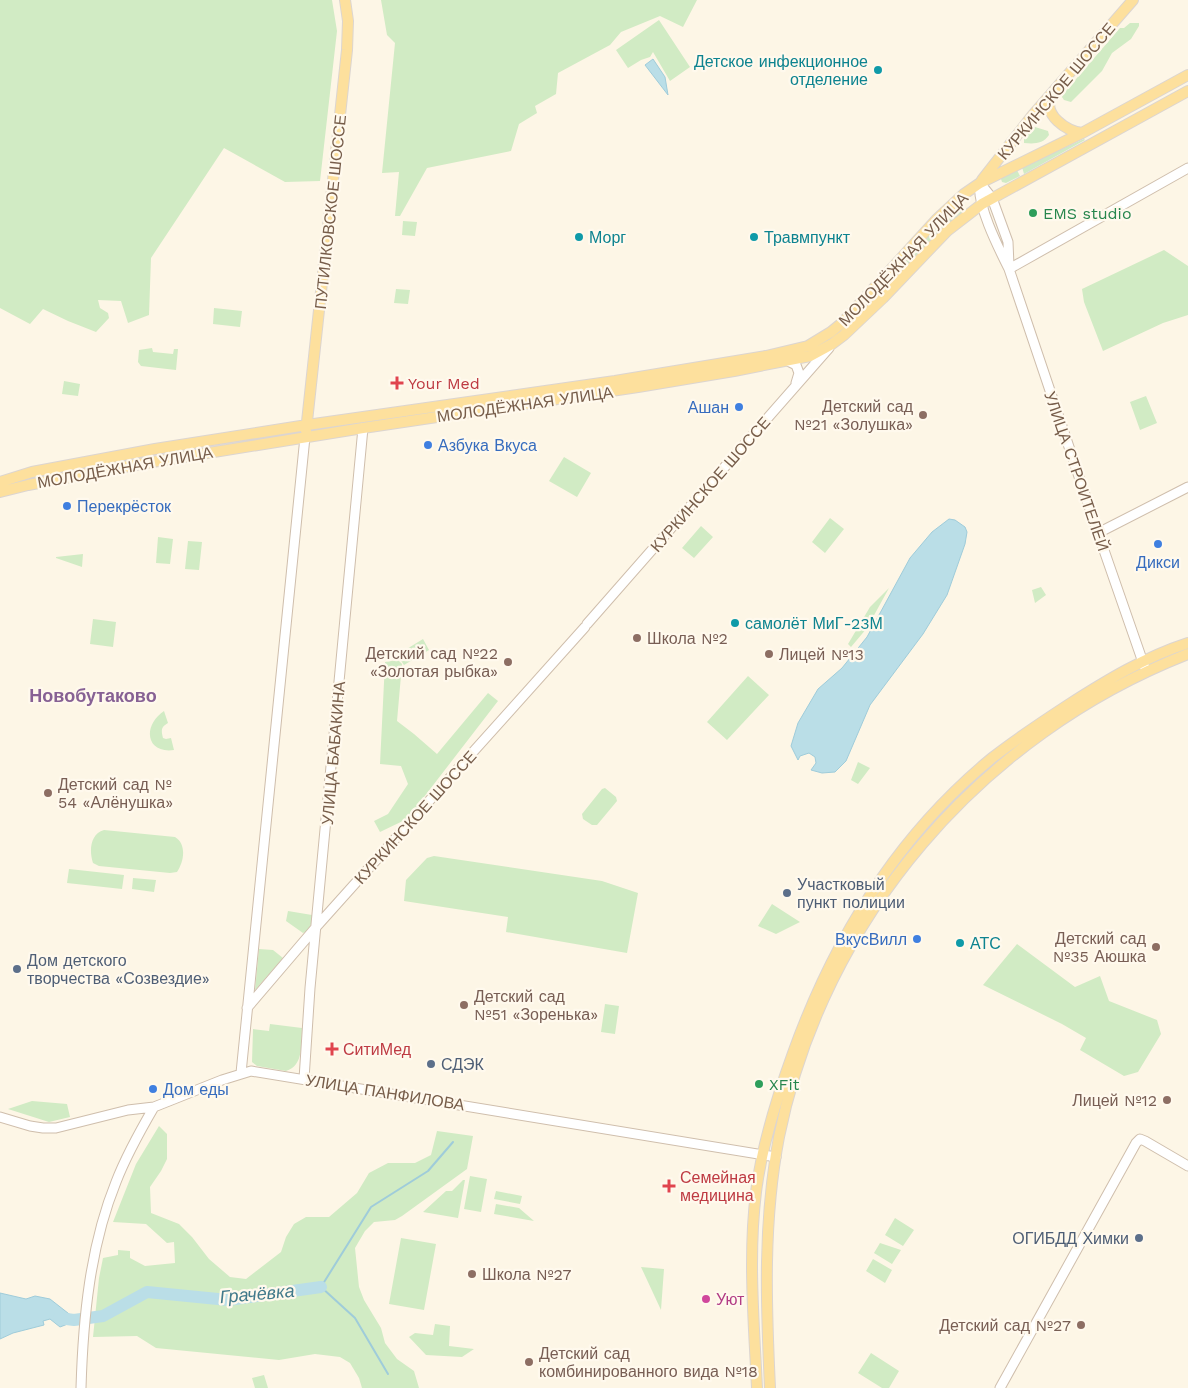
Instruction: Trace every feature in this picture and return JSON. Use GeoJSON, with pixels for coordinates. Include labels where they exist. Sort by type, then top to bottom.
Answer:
{"type":"FeatureCollection","features":[{"type":"Feature","properties":{"kind":"main road","name":"ПУТИЛКОВСКОЕ ШОССЕ"},"geometry":{"type":"LineString","coordinates":[[306,437],[347,50],[348,20],[345,0]]}},
{"type":"Feature","properties":{"kind":"main road","name":"КУРКИНСКОЕ ШОССЕ"},"geometry":{"type":"LineString","coordinates":[[980,182],[1052,94],[1133,0]]}},
{"type":"Feature","properties":{"kind":"main road"},"geometry":{"type":"LineString","coordinates":[[980,182],[1082,133],[1188,75]]}},
{"type":"Feature","properties":{"kind":"main road","name":"МОЛОДЁЖНАЯ УЛИЦА"},"geometry":{"type":"LineString","coordinates":[[0,492],[28,484],[102,470],[363,428],[618,390],[810,356],[832,344],[862,319],[947,231],[982,204],[1188,91]]}},
{"type":"Feature","properties":{"kind":"main road"},"geometry":{"type":"LineString","coordinates":[[1052,94],[1048,104],[1052,114],[1064,127],[1082,133]]}},
{"type":"Feature","properties":{"kind":"main road"},"geometry":{"type":"LineString","coordinates":[[1136,104],[1143,105],[1145,108],[1145,113],[1142,116]]}},
{"type":"Feature","properties":{"kind":"main road","name":"МОЛОДЁЖНАЯ УЛИЦА"},"geometry":{"type":"LineString","coordinates":[[0,482],[32,472],[148,451],[307,425],[615,381],[766,356],[808,346],[842,323],[936,220],[980,182]]}},
{"type":"Feature","properties":{"kind":"main road"},"geometry":{"type":"LineString","coordinates":[[770,1388],[766,1261],[768,1219],[776,1157],[785,1110],[806,1043],[844,958],[863,923],[923,841],[955,806],[998,766],[1062,720],[1110,691],[1160,652],[1188,643]]}},
{"type":"Feature","properties":{"kind":"main road"},"geometry":{"type":"LineString","coordinates":[[757,1388],[752,1256],[756,1191],[762,1155],[786,1073],[800,1034],[829,964],[854,920],[891,865],[911,840],[948,799],[992,759],[1104,682],[1144,666],[1188,654]]}},
{"type":"Feature","properties":{"kind":"street"},"geometry":{"type":"LineString","coordinates":[[1009,269],[1188,168]]}},
{"type":"Feature","properties":{"kind":"street","name":"УЛИЦА СТРОИТЕЛЕЙ"},"geometry":{"type":"LineString","coordinates":[[980,182],[992,198],[1008,242],[1009,269]]}},
{"type":"Feature","properties":{"kind":"street","name":"УЛИЦА СТРОИТЕЛЕЙ"},"geometry":{"type":"LineString","coordinates":[[980,182],[979,189],[982,204],[1009,269],[1144,666]]}},
{"type":"Feature","properties":{"kind":"street","name":"КУРКИНСКОЕ ШОССЕ"},"geometry":{"type":"LineString","coordinates":[[247,1008],[317,926],[586,625],[832,344]]}},
{"type":"Feature","properties":{"kind":"street"},"geometry":{"type":"LineString","coordinates":[[788,361],[796,365],[799,373],[796,384]]}},
{"type":"Feature","properties":{"kind":"street","name":"УЛИЦА БАБАКИНА"},"geometry":{"type":"LineString","coordinates":[[304,1079],[363,428]]}},
{"type":"Feature","properties":{"kind":"street"},"geometry":{"type":"LineString","coordinates":[[241,1073],[306,437]]}},
{"type":"Feature","properties":{"kind":"street"},"geometry":{"type":"LineString","coordinates":[[1098,534],[1188,487]]}},
{"type":"Feature","properties":{"kind":"street"},"geometry":{"type":"LineString","coordinates":[[320,890],[323,899],[333,908]]}},
{"type":"Feature","properties":{"kind":"street","name":"УЛИЦА ПАНФИЛОВА"},"geometry":{"type":"LineString","coordinates":[[0,1117],[30,1126],[56,1128],[128,1110],[154,1107],[241,1073],[251,1071],[776,1157]]}},
{"type":"Feature","properties":{"kind":"street"},"geometry":{"type":"LineString","coordinates":[[81,1388],[88,1302],[100,1232],[110,1197],[124,1163],[154,1107]]}},
{"type":"Feature","properties":{"kind":"street"},"geometry":{"type":"LineString","coordinates":[[1000,1388],[1136,1143],[1140,1139],[1145,1141],[1188,1166]]}},
{"type":"Feature","properties":{"kind":"green space"},"geometry":{"type":"Polygon","coordinates":[[[0,0],[332,0],[337,31],[320,181],[285,182],[224,148],[151,258],[149,315],[128,323],[121,301],[98,300],[100,308],[108,313],[109,318],[96,332],[43,309],[30,324],[0,308],[0,0]]]}},
{"type":"Feature","properties":{"kind":"green space"},"geometry":{"type":"Polygon","coordinates":[[[381,0],[697,0],[683,27],[660,16],[621,32],[610,45],[558,73],[556,94],[535,106],[537,113],[519,124],[511,151],[427,168],[400,216],[395,216],[399,172],[382,173],[395,43],[387,35],[381,0]]]}},
{"type":"Feature","properties":{"kind":"green space"},"geometry":{"type":"Polygon","coordinates":[[[659,20],[690,67],[670,81],[653,52],[650,57],[628,68],[616,50],[659,20]]]}},
{"type":"Feature","properties":{"kind":"green space"},"geometry":{"type":"Polygon","coordinates":[[[1130,23],[1139,23],[1131,39],[1112,53],[1102,71],[1071,102],[1064,100],[1062,97],[1064,93],[1120,28],[1124,28],[1130,23]]]}},
{"type":"Feature","properties":{"kind":"green space"},"geometry":{"type":"Polygon","coordinates":[[[1035,127],[1048,131],[1049,135],[1038,143],[1024,143],[1024,139],[1035,127]]]}},
{"type":"Feature","properties":{"kind":"green space"},"geometry":{"type":"Polygon","coordinates":[[[1085,140],[1024,174],[1022,167],[1085,140]]]}},
{"type":"Feature","properties":{"kind":"green space"},"geometry":{"type":"Polygon","coordinates":[[[1017,170],[1020,176],[1006,183],[1002,182],[1002,177],[1017,170]]]}},
{"type":"Feature","properties":{"kind":"green space"},"geometry":{"type":"Polygon","coordinates":[[[960,205],[964,206],[964,211],[931,241],[891,283],[888,283],[931,233],[960,205]]]}},
{"type":"Feature","properties":{"kind":"green space"},"geometry":{"type":"Polygon","coordinates":[[[403,221],[417,222],[415,236],[402,235],[403,221]]]}},
{"type":"Feature","properties":{"kind":"green space"},"geometry":{"type":"Polygon","coordinates":[[[1164,250],[1188,266],[1188,315],[1163,323],[1103,351],[1084,302],[1082,289],[1164,250]]]}},
{"type":"Feature","properties":{"kind":"green space"},"geometry":{"type":"Polygon","coordinates":[[[396,289],[410,290],[408,304],[394,303],[396,289]]]}},
{"type":"Feature","properties":{"kind":"green space"},"geometry":{"type":"Polygon","coordinates":[[[214,308],[242,311],[240,327],[213,324],[214,308]]]}},
{"type":"Feature","properties":{"kind":"green space"},"geometry":{"type":"Polygon","coordinates":[[[152,348],[153,352],[173,354],[174,349],[178,349],[176,370],[141,366],[138,362],[139,350],[152,348]]]}},
{"type":"Feature","properties":{"kind":"green space"},"geometry":{"type":"Polygon","coordinates":[[[64,381],[80,384],[78,396],[62,394],[64,381]]]}},
{"type":"Feature","properties":{"kind":"green space"},"geometry":{"type":"Polygon","coordinates":[[[1146,396],[1157,423],[1140,430],[1130,402],[1146,396]]]}},
{"type":"Feature","properties":{"kind":"green space"},"geometry":{"type":"Polygon","coordinates":[[[564,457],[591,473],[577,497],[549,481],[564,457]]]}},
{"type":"Feature","properties":{"kind":"green space"},"geometry":{"type":"Polygon","coordinates":[[[830,518],[844,529],[825,553],[812,542],[830,518]]]}},
{"type":"Feature","properties":{"kind":"green space"},"geometry":{"type":"Polygon","coordinates":[[[701,526],[713,537],[694,558],[682,548],[701,526]]]}},
{"type":"Feature","properties":{"kind":"green space"},"geometry":{"type":"Polygon","coordinates":[[[158,537],[173,539],[170,564],[156,563],[158,537]]]}},
{"type":"Feature","properties":{"kind":"green space"},"geometry":{"type":"Polygon","coordinates":[[[188,541],[202,542],[199,570],[185,569],[188,541]]]}},
{"type":"Feature","properties":{"kind":"green space"},"geometry":{"type":"Polygon","coordinates":[[[83,554],[82,567],[56,558],[56,557],[83,554]]]}},
{"type":"Feature","properties":{"kind":"green space"},"geometry":{"type":"Polygon","coordinates":[[[1041,587],[1046,595],[1035,603],[1032,590],[1041,587]]]}},
{"type":"Feature","properties":{"kind":"green space"},"geometry":{"type":"Polygon","coordinates":[[[889,588],[867,628],[851,647],[848,644],[870,607],[889,588]]]}},
{"type":"Feature","properties":{"kind":"green space"},"geometry":{"type":"Polygon","coordinates":[[[93,619],[116,622],[113,647],[90,644],[93,619]]]}},
{"type":"Feature","properties":{"kind":"green space"},"geometry":{"type":"Polygon","coordinates":[[[423,639],[429,650],[404,665],[397,655],[423,639]]]}},
{"type":"Feature","properties":{"kind":"green space"},"geometry":{"type":"Polygon","coordinates":[[[398,660],[402,664],[397,721],[437,754],[488,693],[498,701],[407,819],[380,832],[374,821],[388,814],[408,784],[401,766],[380,764],[385,662],[398,660]]]}},
{"type":"Feature","properties":{"kind":"green space"},"geometry":{"type":"Polygon","coordinates":[[[748,676],[769,695],[727,740],[707,722],[748,676]]]}},
{"type":"Feature","properties":{"kind":"green space"},"geometry":{"type":"Polygon","coordinates":[[[164,711],[168,723],[162,729],[163,738],[171,738],[174,750],[158,748],[150,738],[152,724],[164,711]]]}},
{"type":"Feature","properties":{"kind":"green space"},"geometry":{"type":"Polygon","coordinates":[[[858,762],[870,768],[858,784],[851,780],[858,762]]]}},
{"type":"Feature","properties":{"kind":"green space"},"geometry":{"type":"Polygon","coordinates":[[[605,788],[616,797],[617,801],[597,825],[592,825],[583,819],[582,814],[602,789],[605,788]]]}},
{"type":"Feature","properties":{"kind":"green space"},"geometry":{"type":"Polygon","coordinates":[[[104,830],[175,837],[179,840],[183,849],[183,858],[177,872],[170,873],[99,866],[93,863],[91,848],[93,839],[99,832],[104,830]]]}},
{"type":"Feature","properties":{"kind":"green space"},"geometry":{"type":"Polygon","coordinates":[[[434,856],[602,881],[638,893],[627,953],[506,932],[508,917],[404,901],[406,880],[427,858],[434,856]]]}},
{"type":"Feature","properties":{"kind":"green space"},"geometry":{"type":"Polygon","coordinates":[[[69,869],[124,875],[122,889],[67,883],[69,869]]]}},
{"type":"Feature","properties":{"kind":"green space"},"geometry":{"type":"Polygon","coordinates":[[[133,878],[156,880],[154,892],[132,889],[133,878]]]}},
{"type":"Feature","properties":{"kind":"green space"},"geometry":{"type":"Polygon","coordinates":[[[772,904],[800,922],[776,934],[758,926],[772,904]]]}},
{"type":"Feature","properties":{"kind":"green space"},"geometry":{"type":"Polygon","coordinates":[[[288,911],[312,915],[308,930],[303,933],[286,921],[288,911]]]}},
{"type":"Feature","properties":{"kind":"green space"},"geometry":{"type":"Polygon","coordinates":[[[1017,944],[1075,987],[1100,976],[1109,1001],[1157,1020],[1161,1034],[1138,1072],[1124,1076],[1080,1050],[1086,1038],[983,985],[1017,944]]]}},
{"type":"Feature","properties":{"kind":"green space"},"geometry":{"type":"Polygon","coordinates":[[[259,949],[273,950],[283,958],[255,990],[259,949]]]}},
{"type":"Feature","properties":{"kind":"green space"},"geometry":{"type":"Polygon","coordinates":[[[605,1004],[619,1006],[615,1034],[601,1032],[605,1004]]]}},
{"type":"Feature","properties":{"kind":"green space"},"geometry":{"type":"Polygon","coordinates":[[[270,1024],[302,1028],[299,1059],[292,1068],[286,1071],[257,1066],[252,1062],[253,1029],[269,1031],[270,1024]]]}},
{"type":"Feature","properties":{"kind":"green space"},"geometry":{"type":"Polygon","coordinates":[[[32,1101],[67,1104],[70,1117],[49,1122],[8,1109],[32,1101]]]}},
{"type":"Feature","properties":{"kind":"green space"},"geometry":{"type":"Polygon","coordinates":[[[159,1126],[167,1134],[167,1159],[150,1187],[151,1213],[179,1224],[209,1259],[230,1277],[246,1279],[281,1252],[286,1237],[294,1224],[306,1217],[329,1217],[357,1193],[369,1173],[388,1163],[415,1163],[431,1155],[437,1131],[473,1136],[467,1169],[395,1220],[374,1222],[365,1231],[355,1248],[359,1287],[364,1300],[381,1328],[385,1343],[397,1359],[414,1371],[419,1388],[362,1388],[359,1378],[350,1363],[340,1357],[315,1354],[279,1360],[156,1348],[137,1336],[93,1337],[103,1258],[118,1255],[118,1250],[130,1251],[130,1258],[145,1266],[175,1263],[174,1242],[167,1243],[146,1224],[113,1222],[136,1164],[159,1126]]]}},
{"type":"Feature","properties":{"kind":"green space"},"geometry":{"type":"Polygon","coordinates":[[[470,1176],[487,1179],[481,1212],[464,1209],[470,1176]]]}},
{"type":"Feature","properties":{"kind":"green space"},"geometry":{"type":"Polygon","coordinates":[[[465,1180],[458,1218],[423,1212],[446,1191],[452,1191],[465,1180]]]}},
{"type":"Feature","properties":{"kind":"green space"},"geometry":{"type":"Polygon","coordinates":[[[496,1191],[522,1196],[520,1204],[494,1199],[496,1191]]]}},
{"type":"Feature","properties":{"kind":"green space"},"geometry":{"type":"Polygon","coordinates":[[[496,1204],[519,1208],[534,1221],[494,1214],[496,1204]]]}},
{"type":"Feature","properties":{"kind":"green space"},"geometry":{"type":"Polygon","coordinates":[[[895,1218],[914,1230],[903,1246],[885,1235],[895,1218]]]}},
{"type":"Feature","properties":{"kind":"green space"},"geometry":{"type":"Polygon","coordinates":[[[401,1238],[436,1244],[424,1310],[389,1304],[401,1238]]]}},
{"type":"Feature","properties":{"kind":"green space"},"geometry":{"type":"Polygon","coordinates":[[[880,1243],[901,1250],[892,1264],[874,1253],[880,1243]]]}},
{"type":"Feature","properties":{"kind":"green space"},"geometry":{"type":"Polygon","coordinates":[[[873,1259],[892,1270],[885,1283],[866,1271],[873,1259]]]}},
{"type":"Feature","properties":{"kind":"green space"},"geometry":{"type":"Polygon","coordinates":[[[641,1267],[664,1269],[661,1310],[641,1267]]]}},
{"type":"Feature","properties":{"kind":"green space"},"geometry":{"type":"Polygon","coordinates":[[[435,1324],[450,1326],[449,1346],[474,1349],[462,1357],[426,1355],[409,1337],[415,1333],[433,1335],[435,1324]]]}},
{"type":"Feature","properties":{"kind":"green space"},"geometry":{"type":"Polygon","coordinates":[[[871,1353],[899,1371],[889,1388],[882,1388],[858,1373],[871,1353]]]}},
{"type":"Feature","properties":{"kind":"green space"},"geometry":{"type":"Polygon","coordinates":[[[264,1375],[268,1388],[255,1388],[252,1378],[264,1375]]]}},
{"type":"Feature","properties":{"kind":"water"},"geometry":{"type":"Polygon","coordinates":[[[653,59],[665,77],[668,95],[645,65],[653,59]]]}},
{"type":"Feature","properties":{"kind":"water"},"geometry":{"type":"Polygon","coordinates":[[[949,519],[955,520],[965,527],[967,532],[965,544],[947,595],[923,634],[870,705],[846,761],[835,772],[822,773],[811,770],[816,763],[815,757],[809,753],[800,756],[798,760],[791,746],[798,723],[818,689],[842,668],[867,637],[910,558],[932,532],[949,519]]]}},
{"type":"Feature","properties":{"kind":"water"},"geometry":{"type":"Polygon","coordinates":[[[0,1293],[26,1299],[35,1296],[50,1299],[73,1317],[74,1320],[60,1327],[50,1319],[43,1321],[44,1325],[13,1333],[0,1339],[0,1293]]]}},
{"type":"Feature","properties":{"kind":"waterway","name":"Грачёвка"},"geometry":{"type":"LineString","coordinates":[[388,1374],[355,1318],[321,1287],[371,1207],[428,1171],[453,1142]]}},
{"type":"Feature","properties":{"kind":"waterway","name":"Грачёвка"},"geometry":{"type":"LineString","coordinates":[[59,1318],[74,1320],[103,1316],[147,1292],[228,1300],[321,1287]]}},
{"type":"Feature","properties":{"kind":"place","name":"Детское инфекционное отделение"},"geometry":{"type":"Point","coordinates":[878,70]}},
{"type":"Feature","properties":{"kind":"place","name":"EMS studio"},"geometry":{"type":"Point","coordinates":[1033,213]}},
{"type":"Feature","properties":{"kind":"place","name":"Морг"},"geometry":{"type":"Point","coordinates":[579,237]}},
{"type":"Feature","properties":{"kind":"place","name":"Травмпункт"},"geometry":{"type":"Point","coordinates":[754,237]}},
{"type":"Feature","properties":{"kind":"place","name":"Your Med"},"geometry":{"type":"Point","coordinates":[397,383]}},
{"type":"Feature","properties":{"kind":"place","name":"Ашан"},"geometry":{"type":"Point","coordinates":[739,407]}},
{"type":"Feature","properties":{"kind":"place","name":"Детский сад №21 «Золушка»"},"geometry":{"type":"Point","coordinates":[923,415]}},
{"type":"Feature","properties":{"kind":"place","name":"Азбука Вкуса"},"geometry":{"type":"Point","coordinates":[428,445]}},
{"type":"Feature","properties":{"kind":"place","name":"Перекрёсток"},"geometry":{"type":"Point","coordinates":[67,506]}},
{"type":"Feature","properties":{"kind":"place","name":"Дикси"},"geometry":{"type":"Point","coordinates":[1158,544]}},
{"type":"Feature","properties":{"kind":"place","name":"самолёт МиГ-23М"},"geometry":{"type":"Point","coordinates":[735,623]}},
{"type":"Feature","properties":{"kind":"place","name":"Школа №2"},"geometry":{"type":"Point","coordinates":[637,638]}},
{"type":"Feature","properties":{"kind":"place","name":"Лицей №13"},"geometry":{"type":"Point","coordinates":[769,654]}},
{"type":"Feature","properties":{"kind":"place","name":"Детский сад №22 «Золотая рыбка»"},"geometry":{"type":"Point","coordinates":[508,662]}},
{"type":"Feature","properties":{"kind":"place","name":"Детский сад № 54 «Алёнушка»"},"geometry":{"type":"Point","coordinates":[48,793]}},
{"type":"Feature","properties":{"kind":"place","name":"Участковый пункт полиции"},"geometry":{"type":"Point","coordinates":[787,893]}},
{"type":"Feature","properties":{"kind":"place","name":"ВкусВилл"},"geometry":{"type":"Point","coordinates":[917,939]}},
{"type":"Feature","properties":{"kind":"place","name":"АТС"},"geometry":{"type":"Point","coordinates":[960,943]}},
{"type":"Feature","properties":{"kind":"place","name":"Детский сад №35 Аюшка"},"geometry":{"type":"Point","coordinates":[1156,947]}},
{"type":"Feature","properties":{"kind":"place","name":"Дом детского творчества «Созвездие»"},"geometry":{"type":"Point","coordinates":[17,969]}},
{"type":"Feature","properties":{"kind":"place","name":"Детский сад №51 «Зоренька»"},"geometry":{"type":"Point","coordinates":[464,1005]}},
{"type":"Feature","properties":{"kind":"place","name":"СитиМед"},"geometry":{"type":"Point","coordinates":[332,1049]}},
{"type":"Feature","properties":{"kind":"place","name":"СДЭК"},"geometry":{"type":"Point","coordinates":[431,1064]}},
{"type":"Feature","properties":{"kind":"place","name":"XFit"},"geometry":{"type":"Point","coordinates":[759,1084]}},
{"type":"Feature","properties":{"kind":"place","name":"Дом еды"},"geometry":{"type":"Point","coordinates":[153,1089]}},
{"type":"Feature","properties":{"kind":"place","name":"Лицей №12"},"geometry":{"type":"Point","coordinates":[1167,1100]}},
{"type":"Feature","properties":{"kind":"place","name":"Семейная медицина"},"geometry":{"type":"Point","coordinates":[669,1186]}},
{"type":"Feature","properties":{"kind":"place","name":"ОГИБДД Химки"},"geometry":{"type":"Point","coordinates":[1139,1238]}},
{"type":"Feature","properties":{"kind":"place","name":"Школа №27"},"geometry":{"type":"Point","coordinates":[472,1274]}},
{"type":"Feature","properties":{"kind":"place","name":"Уют"},"geometry":{"type":"Point","coordinates":[706,1299]}},
{"type":"Feature","properties":{"kind":"place","name":"Детский сад №27"},"geometry":{"type":"Point","coordinates":[1081,1325]}},
{"type":"Feature","properties":{"kind":"place","name":"Детский сад комбинированного вида №18"},"geometry":{"type":"Point","coordinates":[529,1362]}},
{"type":"Feature","properties":{"kind":"district","name":"Новобутаково"},"geometry":{"type":"Point","coordinates":[93,696]}}]}
